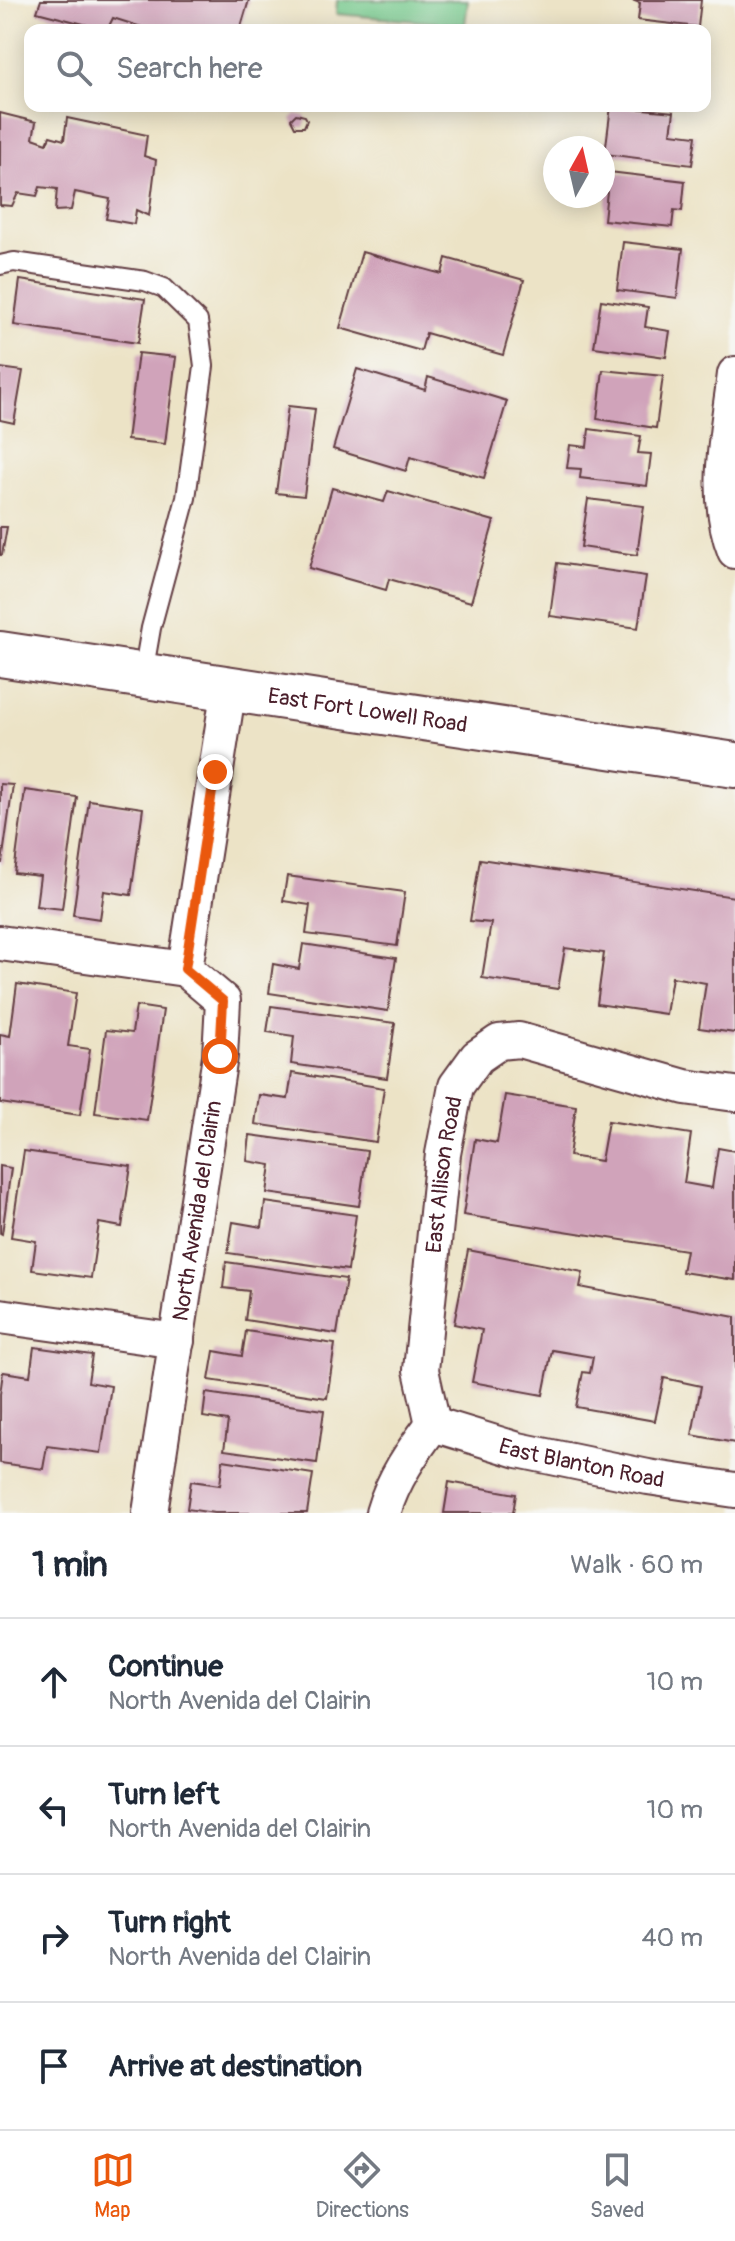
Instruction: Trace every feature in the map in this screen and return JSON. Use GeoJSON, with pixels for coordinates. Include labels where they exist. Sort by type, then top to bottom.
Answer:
{"type":"FeatureCollection","features":[{"type":"Feature","properties":{"kind":"main road","name":"East Fort Lowell Road"},"geometry":{"type":"LineString","coordinates":[[0,654],[735,765]]}},
{"type":"Feature","properties":{"kind":"street"},"geometry":{"type":"LineString","coordinates":[[735,374],[724,485],[725,516],[735,551]]}},
{"type":"Feature","properties":{"kind":"street"},"geometry":{"type":"LineString","coordinates":[[0,943],[185,969],[229,687]]}},
{"type":"Feature","properties":{"kind":"street","name":"North Avenida del Clairin"},"geometry":{"type":"LineString","coordinates":[[150,1513],[220,1056],[223,1001],[185,969]]}},
{"type":"Feature","properties":{"kind":"street","name":"East Allison Road"},"geometry":{"type":"LineString","coordinates":[[433,1424],[421,1370],[443,1154],[456,1086],[477,1057],[499,1042],[519,1040],[685,1087],[735,1094]]}},
{"type":"Feature","properties":{"kind":"street"},"geometry":{"type":"LineString","coordinates":[[0,1316],[177,1341]]}},
{"type":"Feature","properties":{"kind":"street"},"geometry":{"type":"LineString","coordinates":[[383,1513],[387,1497],[405,1462],[433,1424]]}},
{"type":"Feature","properties":{"kind":"street","name":"East Blanton Road"},"geometry":{"type":"LineString","coordinates":[[433,1424],[532,1453],[648,1477],[735,1490]]}},
{"type":"Feature","properties":{"kind":"lane"},"geometry":{"type":"LineString","coordinates":[[0,265],[14,262],[145,281],[164,288],[198,321],[204,366],[186,498],[151,628],[143,674]]}},
{"type":"Feature","properties":{"kind":"green space"},"geometry":{"type":"Polygon","coordinates":[[[337,0],[468,0],[465,24],[336,14],[337,0]]]}},
{"type":"Feature","properties":{"kind":"building"},"geometry":{"type":"Polygon","coordinates":[[[41,0],[249,0],[242,24],[132,24],[113,18],[110,24],[84,24],[37,12],[41,0]]]}},
{"type":"Feature","properties":{"kind":"building"},"geometry":{"type":"Polygon","coordinates":[[[632,0],[701,0],[698,24],[638,20],[640,3],[632,0]]]}},
{"type":"Feature","properties":{"kind":"building"},"geometry":{"type":"Polygon","coordinates":[[[610,112],[674,112],[671,133],[696,136],[692,165],[615,155],[615,136],[607,136],[610,112]]]}},
{"type":"Feature","properties":{"kind":"building"},"geometry":{"type":"Polygon","coordinates":[[[0,113],[36,122],[33,138],[47,143],[50,136],[64,140],[67,118],[147,135],[144,156],[156,160],[149,216],[136,210],[134,224],[106,219],[110,199],[75,192],[71,210],[55,211],[57,189],[40,187],[37,196],[18,193],[12,206],[0,205],[0,113]]]}},
{"type":"Feature","properties":{"kind":"building"},"geometry":{"type":"Polygon","coordinates":[[[296,114],[305,116],[304,127],[295,127],[291,119],[296,114]]]}},
{"type":"Feature","properties":{"kind":"building"},"geometry":{"type":"Polygon","coordinates":[[[615,173],[685,181],[682,211],[674,210],[672,227],[604,220],[605,208],[615,208],[615,173]]]}},
{"type":"Feature","properties":{"kind":"building"},"geometry":{"type":"Polygon","coordinates":[[[623,242],[683,249],[677,298],[617,290],[623,242]]]}},
{"type":"Feature","properties":{"kind":"building"},"geometry":{"type":"Polygon","coordinates":[[[362,252],[442,274],[446,258],[524,280],[503,355],[426,333],[421,351],[340,328],[362,252]]]}},
{"type":"Feature","properties":{"kind":"building"},"geometry":{"type":"Polygon","coordinates":[[[20,280],[145,299],[138,343],[14,325],[20,280]]]}},
{"type":"Feature","properties":{"kind":"building"},"geometry":{"type":"Polygon","coordinates":[[[601,300],[648,307],[645,327],[670,331],[666,357],[594,347],[601,300]]]}},
{"type":"Feature","properties":{"kind":"building"},"geometry":{"type":"Polygon","coordinates":[[[138,353],[176,357],[165,444],[127,440],[138,353]]]}},
{"type":"Feature","properties":{"kind":"building"},"geometry":{"type":"Polygon","coordinates":[[[0,368],[23,371],[14,423],[0,420],[0,368]]]}},
{"type":"Feature","properties":{"kind":"building"},"geometry":{"type":"Polygon","coordinates":[[[357,369],[425,390],[428,377],[507,401],[484,478],[410,457],[406,471],[333,449],[357,369]]]}},
{"type":"Feature","properties":{"kind":"building"},"geometry":{"type":"Polygon","coordinates":[[[603,370],[663,376],[656,428],[597,419],[603,370]]]}},
{"type":"Feature","properties":{"kind":"building"},"geometry":{"type":"Polygon","coordinates":[[[288,406],[315,409],[304,496],[276,493],[288,406]]]}},
{"type":"Feature","properties":{"kind":"building"},"geometry":{"type":"Polygon","coordinates":[[[589,429],[641,436],[638,453],[651,454],[647,486],[580,478],[581,469],[567,468],[570,445],[587,447],[589,429]]]}},
{"type":"Feature","properties":{"kind":"building"},"geometry":{"type":"Polygon","coordinates":[[[332,488],[384,502],[388,491],[494,521],[471,602],[389,579],[386,590],[309,568],[332,488]]]}},
{"type":"Feature","properties":{"kind":"building"},"geometry":{"type":"Polygon","coordinates":[[[588,499],[644,506],[637,555],[581,547],[588,499]]]}},
{"type":"Feature","properties":{"kind":"building"},"geometry":{"type":"Polygon","coordinates":[[[0,527],[7,527],[2,555],[0,555],[0,527]]]}},
{"type":"Feature","properties":{"kind":"building"},"geometry":{"type":"Polygon","coordinates":[[[557,563],[646,576],[638,628],[550,616],[557,563]]]}},
{"type":"Feature","properties":{"kind":"building"},"geometry":{"type":"Polygon","coordinates":[[[0,784],[13,785],[2,863],[0,863],[0,784]]]}},
{"type":"Feature","properties":{"kind":"building"},"geometry":{"type":"Polygon","coordinates":[[[25,790],[77,797],[62,909],[36,906],[40,876],[14,873],[25,790]]]}},
{"type":"Feature","properties":{"kind":"building"},"geometry":{"type":"Polygon","coordinates":[[[89,800],[143,808],[131,895],[104,891],[100,919],[73,915],[89,800]]]}},
{"type":"Feature","properties":{"kind":"building"},"geometry":{"type":"Polygon","coordinates":[[[480,859],[735,897],[735,1033],[699,1028],[706,983],[672,977],[666,1014],[597,1004],[604,953],[565,948],[558,989],[482,978],[491,923],[470,921],[480,859]]]}},
{"type":"Feature","properties":{"kind":"building"},"geometry":{"type":"Polygon","coordinates":[[[287,876],[405,892],[397,946],[306,934],[310,905],[283,901],[287,876]]]}},
{"type":"Feature","properties":{"kind":"building"},"geometry":{"type":"Polygon","coordinates":[[[303,944],[396,958],[388,1011],[269,993],[273,964],[299,969],[303,944]]]}},
{"type":"Feature","properties":{"kind":"building"},"geometry":{"type":"Polygon","coordinates":[[[17,984],[76,993],[68,1046],[90,1049],[80,1115],[0,1103],[0,1034],[10,1036],[17,984]]]}},
{"type":"Feature","properties":{"kind":"building"},"geometry":{"type":"Polygon","coordinates":[[[136,1006],[163,1010],[147,1120],[95,1113],[106,1030],[132,1033],[136,1006]]]}},
{"type":"Feature","properties":{"kind":"building"},"geometry":{"type":"Polygon","coordinates":[[[271,1006],[395,1023],[387,1078],[291,1064],[294,1036],[267,1032],[271,1006]]]}},
{"type":"Feature","properties":{"kind":"building"},"geometry":{"type":"Polygon","coordinates":[[[292,1073],[384,1088],[376,1142],[255,1124],[259,1095],[288,1099],[292,1073]]]}},
{"type":"Feature","properties":{"kind":"building"},"geometry":{"type":"Polygon","coordinates":[[[505,1095],[576,1106],[569,1156],[601,1161],[608,1121],[691,1134],[684,1183],[712,1188],[718,1148],[735,1151],[735,1280],[682,1272],[686,1250],[463,1215],[475,1139],[497,1143],[505,1095]]]}},
{"type":"Feature","properties":{"kind":"building"},"geometry":{"type":"Polygon","coordinates":[[[250,1135],[367,1151],[359,1206],[267,1193],[271,1165],[247,1161],[250,1135]]]}},
{"type":"Feature","properties":{"kind":"building"},"geometry":{"type":"Polygon","coordinates":[[[24,1151],[131,1166],[122,1227],[99,1223],[91,1278],[32,1270],[36,1241],[11,1237],[24,1151]]]}},
{"type":"Feature","properties":{"kind":"building"},"geometry":{"type":"Polygon","coordinates":[[[0,1166],[11,1168],[2,1234],[0,1233],[0,1166]]]}},
{"type":"Feature","properties":{"kind":"building"},"geometry":{"type":"Polygon","coordinates":[[[265,1202],[356,1215],[348,1270],[228,1253],[233,1222],[262,1227],[265,1202]]]}},
{"type":"Feature","properties":{"kind":"building"},"geometry":{"type":"Polygon","coordinates":[[[468,1250],[583,1272],[580,1287],[735,1317],[735,1443],[692,1435],[701,1386],[664,1378],[655,1421],[576,1407],[583,1372],[590,1373],[593,1357],[552,1350],[543,1395],[472,1382],[482,1330],[454,1324],[468,1250]]]}},
{"type":"Feature","properties":{"kind":"building"},"geometry":{"type":"Polygon","coordinates":[[[226,1262],[346,1279],[337,1334],[245,1320],[249,1291],[223,1288],[226,1262]]]}},
{"type":"Feature","properties":{"kind":"building"},"geometry":{"type":"Polygon","coordinates":[[[246,1331],[335,1344],[327,1398],[209,1380],[214,1351],[242,1356],[246,1331]]]}},
{"type":"Feature","properties":{"kind":"building"},"geometry":{"type":"Polygon","coordinates":[[[34,1347],[92,1355],[88,1382],[111,1386],[101,1453],[47,1446],[43,1469],[0,1463],[3,1372],[30,1376],[34,1347]]]}},
{"type":"Feature","properties":{"kind":"building"},"geometry":{"type":"Polygon","coordinates":[[[206,1393],[324,1410],[317,1463],[224,1450],[228,1421],[203,1417],[206,1393]]]}},
{"type":"Feature","properties":{"kind":"building"},"geometry":{"type":"Polygon","coordinates":[[[223,1460],[313,1474],[307,1513],[214,1513],[187,1509],[191,1481],[220,1485],[223,1460]]]}},
{"type":"Feature","properties":{"kind":"building"},"geometry":{"type":"Polygon","coordinates":[[[449,1482],[516,1494],[513,1513],[444,1513],[449,1482]]]}},
{"type":"Feature","properties":{"kind":"route"},"geometry":{"type":"LineString","coordinates":[[215,772],[185,969],[223,1001],[220,1056]]}}]}
